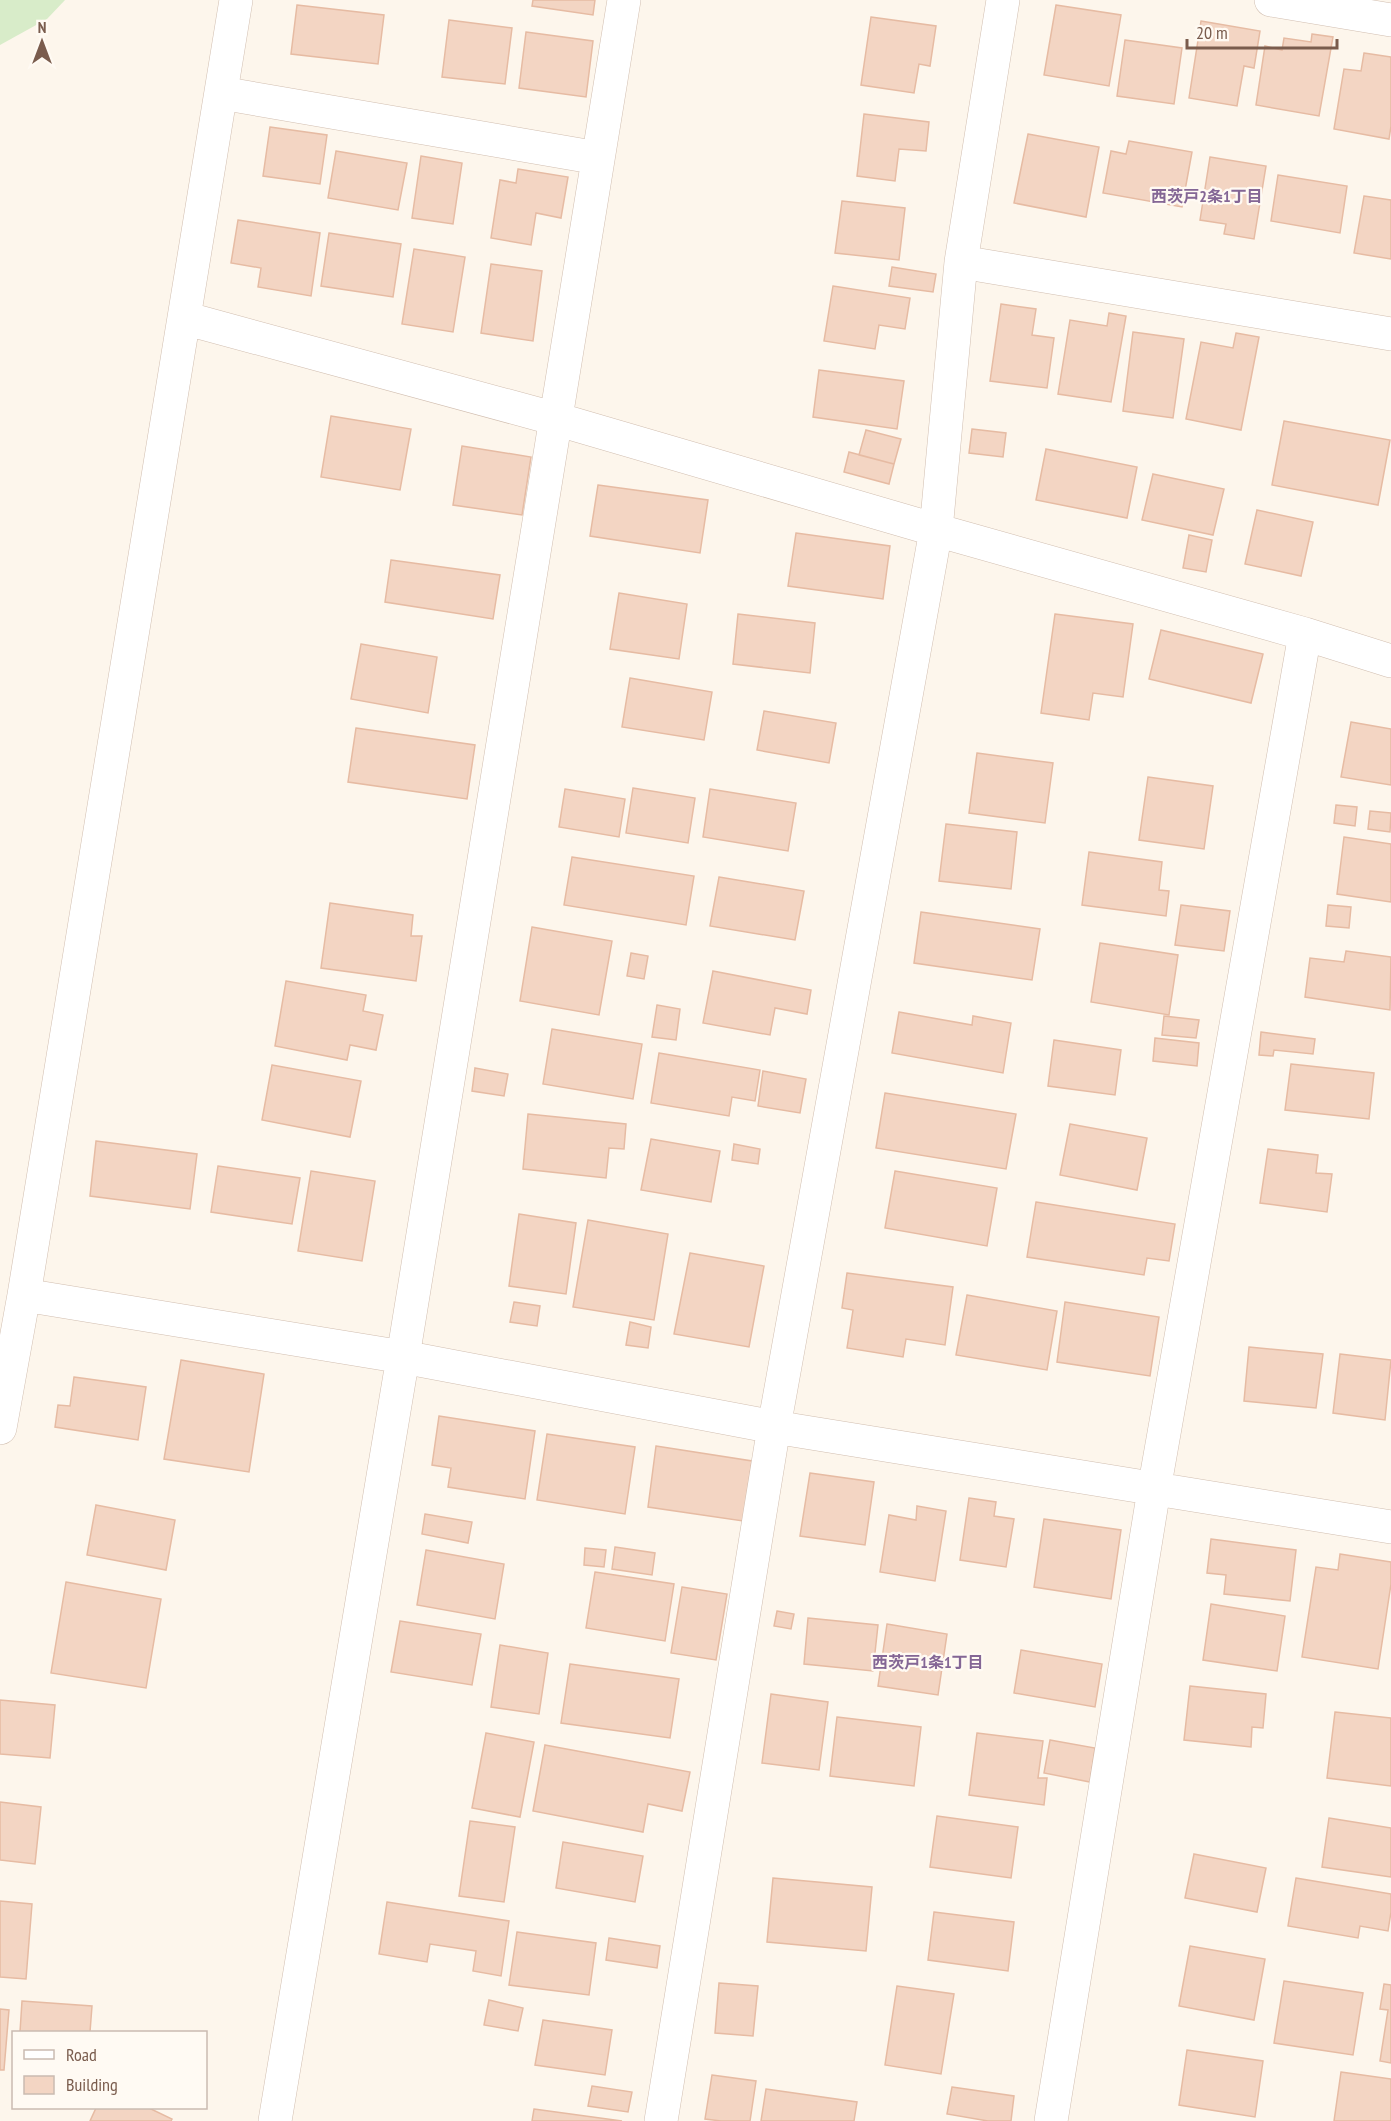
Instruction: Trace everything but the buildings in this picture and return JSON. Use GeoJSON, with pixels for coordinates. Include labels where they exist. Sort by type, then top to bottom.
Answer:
{"type":"FeatureCollection","features":[{"type":"Feature","properties":{"kind":"street"},"geometry":{"type":"LineString","coordinates":[[0,1428],[24,1295],[236,0]]}},
{"type":"Feature","properties":{"kind":"street"},"geometry":{"type":"LineString","coordinates":[[275,2121],[403,1357],[624,0]]}},
{"type":"Feature","properties":{"kind":"street"},"geometry":{"type":"LineString","coordinates":[[661,2121],[774,1427],[936,530],[961,262],[1003,0]]}},
{"type":"Feature","properties":{"kind":"street"},"geometry":{"type":"LineString","coordinates":[[1271,0],[1391,20]]}},
{"type":"Feature","properties":{"kind":"street"},"geometry":{"type":"LineString","coordinates":[[221,93],[598,158]]}},
{"type":"Feature","properties":{"kind":"street"},"geometry":{"type":"LineString","coordinates":[[961,262],[1391,334]]}},
{"type":"Feature","properties":{"kind":"street"},"geometry":{"type":"LineString","coordinates":[[184,318],[556,419],[936,530],[1305,634],[1391,661]]}},
{"type":"Feature","properties":{"kind":"street"},"geometry":{"type":"LineString","coordinates":[[1051,2121],[1154,1490],[1305,634]]}},
{"type":"Feature","properties":{"kind":"street"},"geometry":{"type":"LineString","coordinates":[[24,1295],[403,1357],[774,1427],[1391,1527]]}},
{"type":"Feature","properties":{"kind":"green space"},"geometry":{"type":"Polygon","coordinates":[[[0,0],[65,0],[47,19],[0,45],[0,0]]]}},
{"type":"Feature","properties":{"kind":"district","name":"西茨戸2条1丁目"},"geometry":{"type":"Point","coordinates":[1207,196]}},
{"type":"Feature","properties":{"kind":"district","name":"西茨戸1条1丁目"},"geometry":{"type":"Point","coordinates":[928,1662]}}]}
